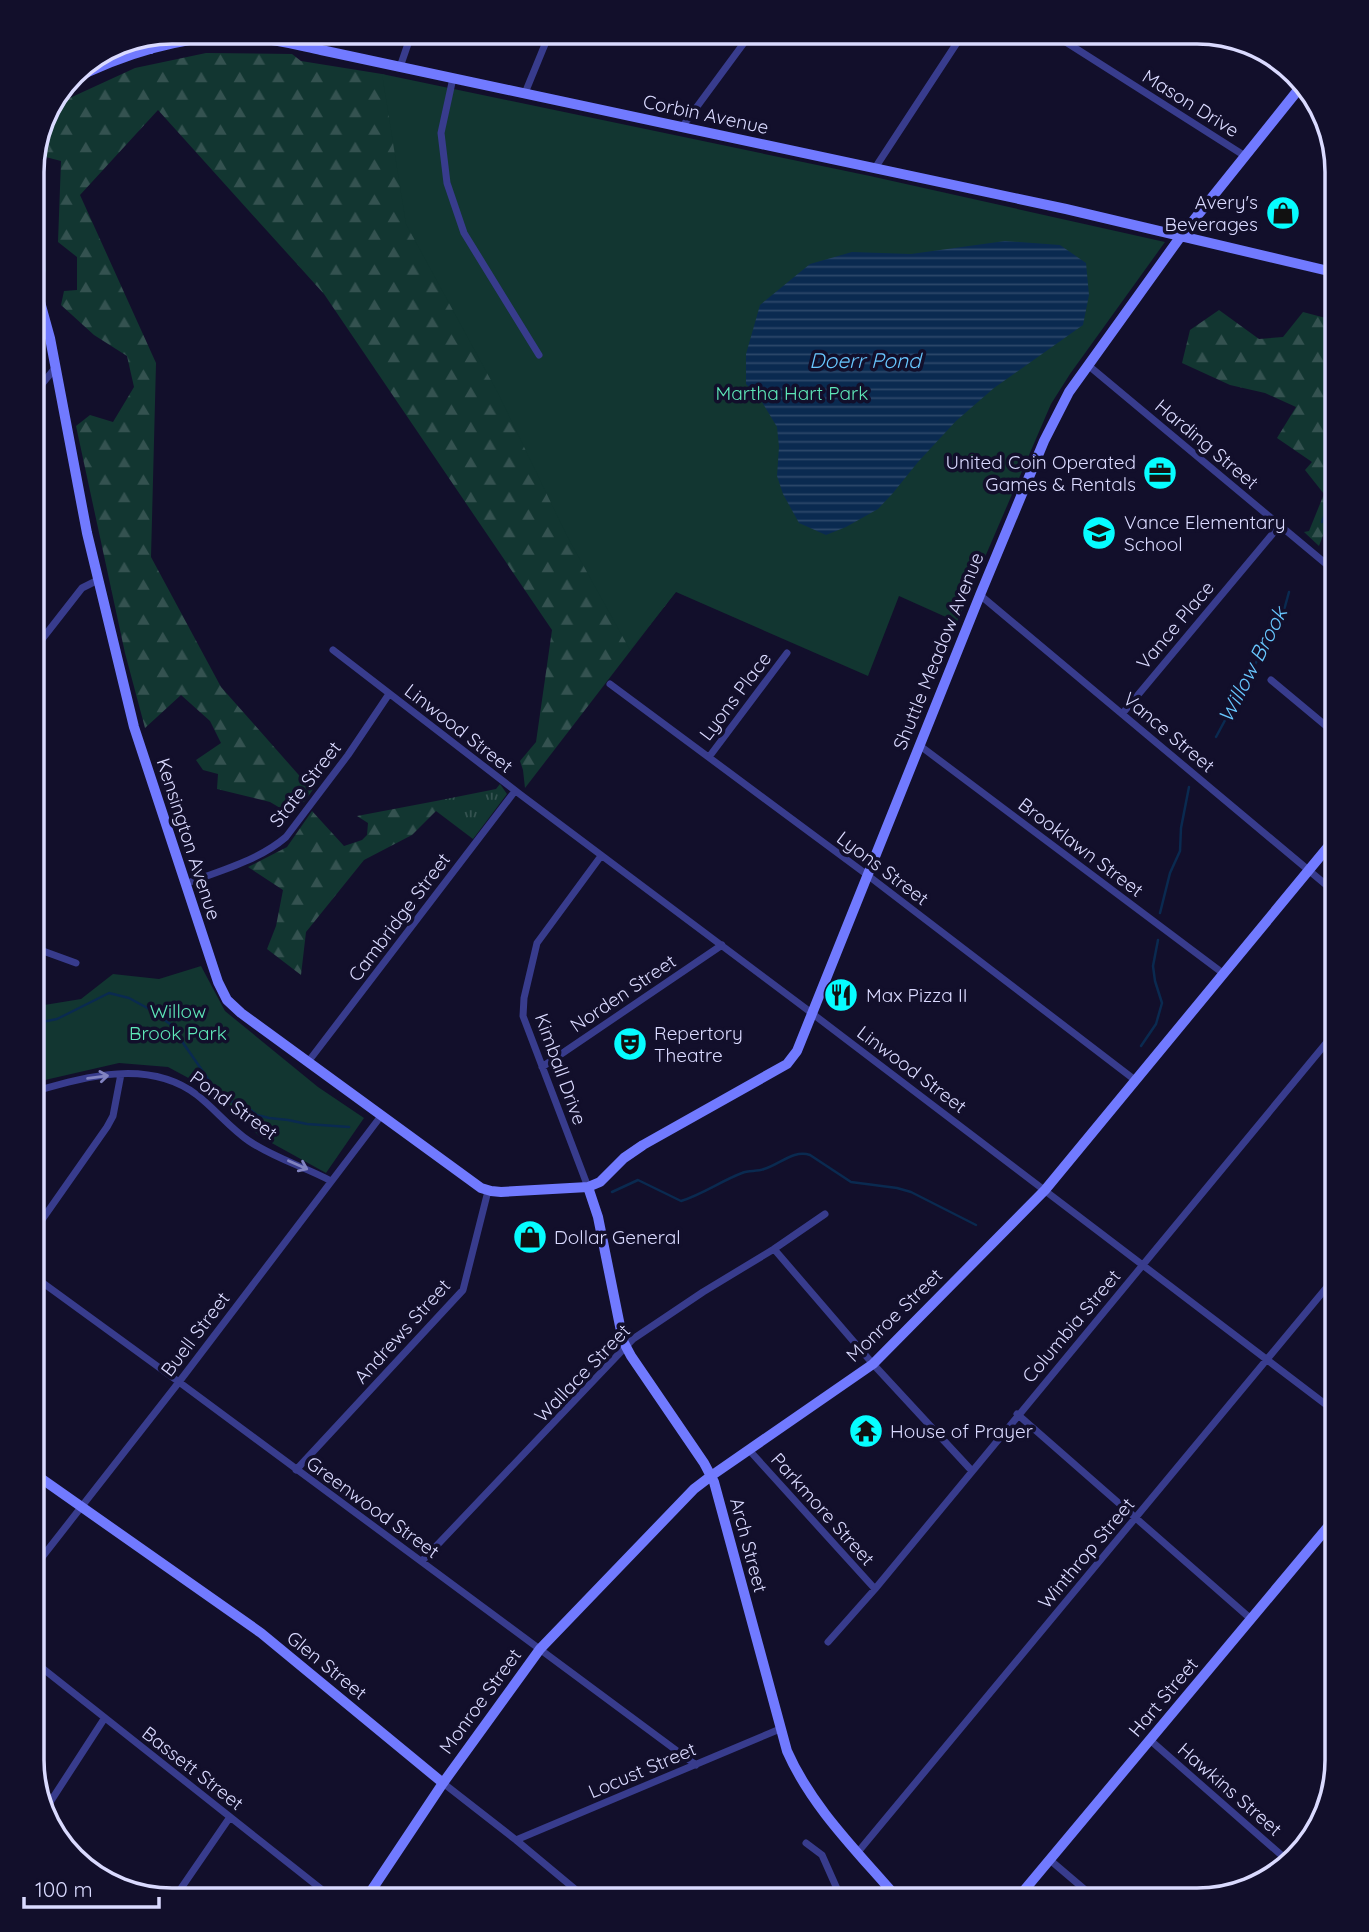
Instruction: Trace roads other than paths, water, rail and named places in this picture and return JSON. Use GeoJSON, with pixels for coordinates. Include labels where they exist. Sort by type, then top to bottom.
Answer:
{"type":"FeatureCollection","features":[{"type":"Feature","properties":{"kind":"street","name":"Corbin Avenue"},"geometry":{"type":"LineString","coordinates":[[93,71],[151,49],[178,44]]}},
{"type":"Feature","properties":{"kind":"street","name":"Corbin Avenue"},"geometry":{"type":"LineString","coordinates":[[290,44],[1066,209],[1325,270]]}},
{"type":"Feature","properties":{"kind":"street"},"geometry":{"type":"LineString","coordinates":[[400,67],[408,44]]}},
{"type":"Feature","properties":{"kind":"street"},"geometry":{"type":"LineString","coordinates":[[525,93],[545,44]]}},
{"type":"Feature","properties":{"kind":"street"},"geometry":{"type":"LineString","coordinates":[[682,127],[743,44]]}},
{"type":"Feature","properties":{"kind":"street"},"geometry":{"type":"LineString","coordinates":[[874,168],[956,44]]}},
{"type":"Feature","properties":{"kind":"street","name":"Mason Drive"},"geometry":{"type":"LineString","coordinates":[[1069,44],[1245,156]]}},
{"type":"Feature","properties":{"kind":"street"},"geometry":{"type":"LineString","coordinates":[[151,49],[153,45]]}},
{"type":"Feature","properties":{"kind":"street"},"geometry":{"type":"LineString","coordinates":[[453,78],[441,133],[447,183],[464,233],[539,355]]}},
{"type":"Feature","properties":{"kind":"street","name":"Shuttle Meadow Avenue"},"geometry":{"type":"LineString","coordinates":[[588,1187],[600,1182],[624,1158],[643,1145],[787,1064],[797,1051],[980,595],[1044,441],[1069,392],[1181,236],[1297,91]]}},
{"type":"Feature","properties":{"kind":"street","name":"Kensington Avenue"},"geometry":{"type":"LineString","coordinates":[[44,313],[57,366],[97,580],[134,727],[216,976],[226,997],[239,1011],[473,1183],[488,1191]]}},
{"type":"Feature","properties":{"kind":"street"},"geometry":{"type":"LineString","coordinates":[[44,382],[57,366]]}},
{"type":"Feature","properties":{"kind":"street","name":"Harding Street"},"geometry":{"type":"LineString","coordinates":[[1089,366],[1325,562]]}},
{"type":"Feature","properties":{"kind":"street","name":"Vance Place"},"geometry":{"type":"LineString","coordinates":[[1122,714],[1280,525]]}},
{"type":"Feature","properties":{"kind":"street"},"geometry":{"type":"LineString","coordinates":[[44,637],[82,588],[97,580]]}},
{"type":"Feature","properties":{"kind":"street","name":"Vance Street"},"geometry":{"type":"LineString","coordinates":[[980,595],[1325,883]]}},
{"type":"Feature","properties":{"kind":"street","name":"Linwood Street"},"geometry":{"type":"LineString","coordinates":[[333,650],[515,791],[1325,1403]]}},
{"type":"Feature","properties":{"kind":"street","name":"Lyons Place"},"geometry":{"type":"LineString","coordinates":[[709,757],[787,653]]}},
{"type":"Feature","properties":{"kind":"street"},"geometry":{"type":"LineString","coordinates":[[1272,680],[1325,724]]}},
{"type":"Feature","properties":{"kind":"street","name":"Lyons Street"},"geometry":{"type":"LineString","coordinates":[[610,684],[866,874],[1135,1080]]}},
{"type":"Feature","properties":{"kind":"street","name":"State Street"},"geometry":{"type":"LineString","coordinates":[[185,884],[260,854],[274,847],[286,836],[348,755],[389,694]]}},
{"type":"Feature","properties":{"kind":"street","name":"Brooklawn Street"},"geometry":{"type":"LineString","coordinates":[[919,745],[1224,974]]}},
{"type":"Feature","properties":{"kind":"street","name":"Cambridge Street"},"geometry":{"type":"LineString","coordinates":[[308,1062],[515,791]]}},
{"type":"Feature","properties":{"kind":"street","name":"Monroe Street"},"geometry":{"type":"LineString","coordinates":[[373,1888],[443,1783],[540,1649],[694,1489],[873,1364],[1045,1190],[1325,851]]}},
{"type":"Feature","properties":{"kind":"street","name":"Kimball Drive"},"geometry":{"type":"LineString","coordinates":[[588,1187],[523,1016],[524,998],[537,943],[601,856]]}},
{"type":"Feature","properties":{"kind":"street","name":"Norden Street"},"geometry":{"type":"LineString","coordinates":[[542,1067],[722,945]]}},
{"type":"Feature","properties":{"kind":"street"},"geometry":{"type":"LineString","coordinates":[[44,951],[76,963]]}},
{"type":"Feature","properties":{"kind":"street","name":"Columbia Street"},"geometry":{"type":"LineString","coordinates":[[828,1642],[875,1589],[1325,1046]]}},
{"type":"Feature","properties":{"kind":"street"},"geometry":{"type":"LineString","coordinates":[[44,1217],[113,1116],[121,1074]]}},
{"type":"Feature","properties":{"kind":"street","name":"Pond Street"},"geometry":{"type":"LineString","coordinates":[[44,1089],[97,1076],[151,1074],[174,1082],[199,1096],[250,1142],[331,1181]]}},
{"type":"Feature","properties":{"kind":"street","name":"Buell Street"},"geometry":{"type":"LineString","coordinates":[[44,1554],[381,1116]]}},
{"type":"Feature","properties":{"kind":"street"},"geometry":{"type":"LineString","coordinates":[[488,1191],[588,1187]]}},
{"type":"Feature","properties":{"kind":"street","name":"Arch Street"},"geometry":{"type":"LineString","coordinates":[[588,1187],[597,1212],[621,1334],[626,1346],[711,1476],[716,1488],[790,1758],[805,1785],[888,1888]]}},
{"type":"Feature","properties":{"kind":"street","name":"Andrews Street"},"geometry":{"type":"LineString","coordinates":[[296,1469],[463,1290],[488,1191]]}},
{"type":"Feature","properties":{"kind":"street","name":"Wallace Street"},"geometry":{"type":"LineString","coordinates":[[422,1561],[637,1336],[825,1214]]}},
{"type":"Feature","properties":{"kind":"street"},"geometry":{"type":"LineString","coordinates":[[774,1249],[873,1364],[972,1471]]}},
{"type":"Feature","properties":{"kind":"street","name":"Greenwood Street"},"geometry":{"type":"LineString","coordinates":[[44,1284],[696,1765]]}},
{"type":"Feature","properties":{"kind":"street","name":"Winthrop Street"},"geometry":{"type":"LineString","coordinates":[[858,1852],[1325,1290]]}},
{"type":"Feature","properties":{"kind":"street"},"geometry":{"type":"LineString","coordinates":[[1017,1415],[1251,1619]]}},
{"type":"Feature","properties":{"kind":"street","name":"Parkmore Street"},"geometry":{"type":"LineString","coordinates":[[749,1450],[875,1589]]}},
{"type":"Feature","properties":{"kind":"street","name":"Glen Street"},"geometry":{"type":"LineString","coordinates":[[44,1481],[261,1633],[574,1888]]}},
{"type":"Feature","properties":{"kind":"street","name":"Hart Street"},"geometry":{"type":"LineString","coordinates":[[1026,1888],[1325,1531]]}},
{"type":"Feature","properties":{"kind":"street","name":"Bassett Street"},"geometry":{"type":"LineString","coordinates":[[44,1670],[320,1888]]}},
{"type":"Feature","properties":{"kind":"street"},"geometry":{"type":"LineString","coordinates":[[51,1801],[104,1719]]}},
{"type":"Feature","properties":{"kind":"street","name":"Locust Street"},"geometry":{"type":"LineString","coordinates":[[516,1840],[780,1729]]}},
{"type":"Feature","properties":{"kind":"street","name":"Hawkins Street"},"geometry":{"type":"LineString","coordinates":[[1150,1740],[1282,1856]]}},
{"type":"Feature","properties":{"kind":"street"},"geometry":{"type":"LineString","coordinates":[[181,1888],[230,1817]]}},
{"type":"Feature","properties":{"kind":"street"},"geometry":{"type":"LineString","coordinates":[[806,1843],[822,1855],[837,1888]]}},
{"type":"Feature","properties":{"kind":"street"},"geometry":{"type":"LineString","coordinates":[[1051,1860],[1083,1888]]}},
{"type":"Feature","properties":{"kind":"water","name":"Doerr Pond"},"geometry":{"type":"Polygon","coordinates":[[[1005,241],[1060,245],[1086,263],[1089,295],[1083,325],[994,388],[956,421],[878,509],[826,535],[799,523],[783,494],[777,476],[777,427],[762,402],[746,384],[746,354],[760,305],[810,264],[852,252],[911,254],[1005,241]]]}},
{"type":"Feature","properties":{"kind":"waterway","name":"Willow Brook"},"geometry":{"type":"LineString","coordinates":[[1322,522],[1325,515]]}},
{"type":"Feature","properties":{"kind":"waterway","name":"Willow Brook"},"geometry":{"type":"LineString","coordinates":[[1216,737],[1281,621],[1289,592]]}},
{"type":"Feature","properties":{"kind":"waterway","name":"Willow Brook"},"geometry":{"type":"LineString","coordinates":[[1160,913],[1170,873],[1180,851],[1181,828],[1189,787]]}},
{"type":"Feature","properties":{"kind":"waterway","name":"Willow Brook"},"geometry":{"type":"LineString","coordinates":[[1141,1046],[1156,1024],[1162,1003],[1153,966],[1158,940]]}},
{"type":"Feature","properties":{"kind":"waterway","name":"Willow Brook"},"geometry":{"type":"LineString","coordinates":[[44,1022],[57,1019],[109,993],[129,998],[170,1024],[215,1089],[230,1101],[243,1104],[257,1115],[269,1118],[349,1127]]}},
{"type":"Feature","properties":{"kind":"waterway","name":"Willow Brook"},"geometry":{"type":"LineString","coordinates":[[612,1192],[638,1180],[681,1201],[742,1173],[761,1170],[792,1156],[804,1154],[810,1155],[851,1182],[911,1192],[976,1225]]}},
{"type":"Feature","properties":{"kind":"place","name":"Avery's Beverages"},"geometry":{"type":"Point","coordinates":[1283,213]}},
{"type":"Feature","properties":{"kind":"place","name":"United Coin Operated Games & Rentals"},"geometry":{"type":"Point","coordinates":[1160,473]}},
{"type":"Feature","properties":{"kind":"place","name":"Vance Elementary School"},"geometry":{"type":"Point","coordinates":[1099,533]}},
{"type":"Feature","properties":{"kind":"place","name":"Max Pizza II"},"geometry":{"type":"Point","coordinates":[841,995]}},
{"type":"Feature","properties":{"kind":"place","name":"Repertory Theatre"},"geometry":{"type":"Point","coordinates":[630,1044]}},
{"type":"Feature","properties":{"kind":"place","name":"Dollar General"},"geometry":{"type":"Point","coordinates":[530,1237]}},
{"type":"Feature","properties":{"kind":"place","name":"House of Prayer"},"geometry":{"type":"Point","coordinates":[866,1431]}},
{"type":"Feature","properties":{"kind":"park label","name":"Martha Hart Park"},"geometry":{"type":"Point","coordinates":[792,393]}},
{"type":"Feature","properties":{"kind":"park label","name":"Willow Brook Park"},"geometry":{"type":"Point","coordinates":[178,1022]}}]}
